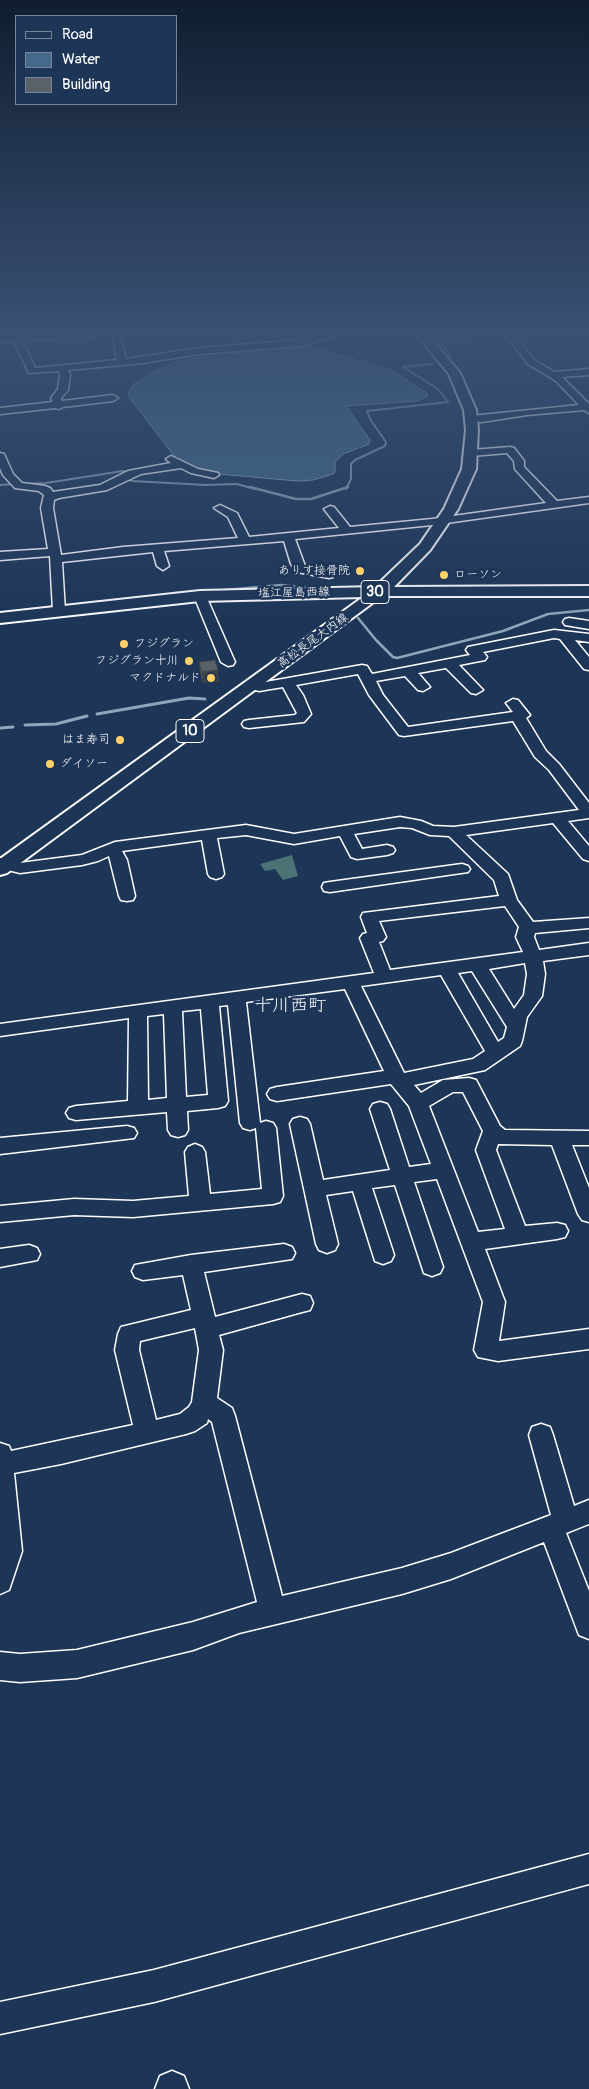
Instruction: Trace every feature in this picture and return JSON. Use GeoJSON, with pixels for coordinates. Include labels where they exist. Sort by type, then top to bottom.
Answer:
{"type":"FeatureCollection","features":[{"type":"Feature","properties":{"kind":"main road","name":"高松長尾大内線"},"geometry":{"type":"LineString","coordinates":[[438,521],[459,468],[464,431]]}},
{"type":"Feature","properties":{"kind":"main road","name":"高松長尾大内線"},"geometry":{"type":"LineString","coordinates":[[1,863],[254,685],[425,547],[468,470],[471,453],[471,431]]}},
{"type":"Feature","properties":{"kind":"main road","name":"塩江屋島西線"},"geometry":{"type":"LineString","coordinates":[[0,618],[200,596],[332,592],[589,592]]}},
{"type":"Feature","properties":{"kind":"main road","name":"高松長尾大内線"},"geometry":{"type":"LineString","coordinates":[[1,863],[298,642],[371,592]]}},
{"type":"Feature","properties":{"kind":"street"},"geometry":{"type":"LineString","coordinates":[[471,453],[510,450],[519,461],[519,467],[524,474],[554,505]]}},
{"type":"Feature","properties":{"kind":"street"},"geometry":{"type":"LineString","coordinates":[[166,455],[181,466]]}},
{"type":"Feature","properties":{"kind":"street"},"geometry":{"type":"LineString","coordinates":[[0,456],[8,475],[18,485]]}},
{"type":"Feature","properties":{"kind":"street"},"geometry":{"type":"LineString","coordinates":[[48,499],[56,495],[103,488],[141,470],[181,466],[214,475]]}},
{"type":"Feature","properties":{"kind":"street"},"geometry":{"type":"LineString","coordinates":[[2,487],[18,485],[46,490],[49,495],[47,508],[55,556],[59,611]]}},
{"type":"Feature","properties":{"kind":"street"},"geometry":{"type":"LineString","coordinates":[[0,556],[55,556],[246,541],[438,521],[589,500]]}},
{"type":"Feature","properties":{"kind":"street"},"geometry":{"type":"LineString","coordinates":[[220,508],[233,516],[239,531],[246,541]]}},
{"type":"Feature","properties":{"kind":"street"},"geometry":{"type":"LineString","coordinates":[[330,509],[347,530]]}},
{"type":"Feature","properties":{"kind":"street"},"geometry":{"type":"LineString","coordinates":[[288,536],[297,564],[301,569],[331,569],[328,577],[332,592]]}},
{"type":"Feature","properties":{"kind":"street"},"geometry":{"type":"LineString","coordinates":[[157,548],[163,566]]}},
{"type":"Feature","properties":{"kind":"street"},"geometry":{"type":"LineString","coordinates":[[200,596],[228,662]]}},
{"type":"Feature","properties":{"kind":"street"},"geometry":{"type":"LineString","coordinates":[[568,622],[589,624]]}},
{"type":"Feature","properties":{"kind":"street"},"geometry":{"type":"LineString","coordinates":[[368,679],[480,657],[474,650],[554,634],[589,638]]}},
{"type":"Feature","properties":{"kind":"street"},"geometry":{"type":"LineString","coordinates":[[564,635],[589,666]]}},
{"type":"Feature","properties":{"kind":"street"},"geometry":{"type":"LineString","coordinates":[[449,663],[476,690]]}},
{"type":"Feature","properties":{"kind":"street"},"geometry":{"type":"LineString","coordinates":[[254,685],[259,687],[362,669],[376,695],[404,732],[524,715],[513,703]]}},
{"type":"Feature","properties":{"kind":"street"},"geometry":{"type":"LineString","coordinates":[[408,671],[423,687]]}},
{"type":"Feature","properties":{"kind":"street"},"geometry":{"type":"LineString","coordinates":[[250,724],[299,719],[304,714],[296,695],[286,682]]}},
{"type":"Feature","properties":{"kind":"street"},"geometry":{"type":"LineString","coordinates":[[518,717],[540,754],[554,767],[587,816]]}},
{"type":"Feature","properties":{"kind":"street"},"geometry":{"type":"LineString","coordinates":[[1,863],[20,868],[82,860],[92,858],[112,848],[246,830],[259,830],[276,837],[294,839],[400,822],[415,824],[440,832],[454,832],[557,817],[587,816]]}},
{"type":"Feature","properties":{"kind":"street"},"geometry":{"type":"LineString","coordinates":[[557,817],[589,856]]}},
{"type":"Feature","properties":{"kind":"street"},"geometry":{"type":"LineString","coordinates":[[377,826],[399,878]]}},
{"type":"Feature","properties":{"kind":"street"},"geometry":{"type":"LineString","coordinates":[[345,831],[356,854],[387,850]]}},
{"type":"Feature","properties":{"kind":"street"},"geometry":{"type":"LineString","coordinates":[[454,832],[502,878],[509,900],[528,926],[540,928],[589,923]]}},
{"type":"Feature","properties":{"kind":"street"},"geometry":{"type":"LineString","coordinates":[[208,836],[216,874]]}},
{"type":"Feature","properties":{"kind":"street"},"geometry":{"type":"LineString","coordinates":[[112,848],[119,860],[127,896]]}},
{"type":"Feature","properties":{"kind":"street"},"geometry":{"type":"LineString","coordinates":[[330,888],[462,869]]}},
{"type":"Feature","properties":{"kind":"street"},"geometry":{"type":"LineString","coordinates":[[384,977],[369,938],[378,937],[369,917],[509,900]]}},
{"type":"Feature","properties":{"kind":"street"},"geometry":{"type":"LineString","coordinates":[[277,1094],[398,1079],[478,1065],[513,1041],[518,1016],[533,996],[536,974],[533,956],[525,937],[528,926]]}},
{"type":"Feature","properties":{"kind":"street"},"geometry":{"type":"LineString","coordinates":[[0,1030],[589,949]]}},
{"type":"Feature","properties":{"kind":"street"},"geometry":{"type":"LineString","coordinates":[[477,964],[516,1027]]}},
{"type":"Feature","properties":{"kind":"street"},"geometry":{"type":"LineString","coordinates":[[446,968],[495,1053]]}},
{"type":"Feature","properties":{"kind":"street"},"geometry":{"type":"LineString","coordinates":[[350,981],[398,1079],[418,1102],[494,1302],[486,1350],[498,1352],[589,1339]]}},
{"type":"Feature","properties":{"kind":"street"},"geometry":{"type":"LineString","coordinates":[[0,1214],[74,1207],[133,1209],[273,1196],[258,1126],[236,997]]}},
{"type":"Feature","properties":{"kind":"street"},"geometry":{"type":"LineString","coordinates":[[76,1113],[218,1102],[209,1001]]}},
{"type":"Feature","properties":{"kind":"street"},"geometry":{"type":"LineString","coordinates":[[173,1006],[178,1130]]}},
{"type":"Feature","properties":{"kind":"street"},"geometry":{"type":"LineString","coordinates":[[138,1011],[138,1108]]}},
{"type":"Feature","properties":{"kind":"street"},"geometry":{"type":"LineString","coordinates":[[418,1102],[450,1085],[469,1085],[493,1130],[501,1137],[589,1138]]}},
{"type":"Feature","properties":{"kind":"street"},"geometry":{"type":"LineString","coordinates":[[380,1109],[432,1267]]}},
{"type":"Feature","properties":{"kind":"street"},"geometry":{"type":"LineString","coordinates":[[300,1124],[327,1244]]}},
{"type":"Feature","properties":{"kind":"street"},"geometry":{"type":"LineString","coordinates":[[493,1130],[486,1150],[518,1236]]}},
{"type":"Feature","properties":{"kind":"street"},"geometry":{"type":"LineString","coordinates":[[0,1146],[127,1133]]}},
{"type":"Feature","properties":{"kind":"street"},"geometry":{"type":"LineString","coordinates":[[559,1138],[589,1214]]}},
{"type":"Feature","properties":{"kind":"street"},"geometry":{"type":"LineString","coordinates":[[195,1152],[200,1203]]}},
{"type":"Feature","properties":{"kind":"street"},"geometry":{"type":"LineString","coordinates":[[315,1189],[444,1170]]}},
{"type":"Feature","properties":{"kind":"street"},"geometry":{"type":"LineString","coordinates":[[360,1182],[383,1255]]}},
{"type":"Feature","properties":{"kind":"street"},"geometry":{"type":"LineString","coordinates":[[471,1242],[557,1231]]}},
{"type":"Feature","properties":{"kind":"street"},"geometry":{"type":"LineString","coordinates":[[143,1271],[284,1253]]}},
{"type":"Feature","properties":{"kind":"street"},"geometry":{"type":"LineString","coordinates":[[0,1258],[29,1254]]}},
{"type":"Feature","properties":{"kind":"street"},"geometry":{"type":"LineString","coordinates":[[0,1464],[147,1434],[186,1423],[198,1414],[204,1402],[211,1350],[191,1264]]}},
{"type":"Feature","properties":{"kind":"street"},"geometry":{"type":"LineString","coordinates":[[147,1434],[127,1350],[129,1334],[204,1323],[302,1304]]}},
{"type":"Feature","properties":{"kind":"street"},"geometry":{"type":"LineString","coordinates":[[204,1402],[222,1416],[273,1613]]}},
{"type":"Feature","properties":{"kind":"street"},"geometry":{"type":"LineString","coordinates":[[542,1435],[569,1520],[589,1625]]}},
{"type":"Feature","properties":{"kind":"street"},"geometry":{"type":"LineString","coordinates":[[0,1454],[9,1551],[0,1581]]}},
{"type":"Feature","properties":{"kind":"street"},"geometry":{"type":"LineString","coordinates":[[0,1666],[20,1668],[77,1664],[193,1636],[239,1620],[426,1574],[569,1520]]}},
{"type":"Feature","properties":{"kind":"street"},"geometry":{"type":"LineString","coordinates":[[0,2018],[154,1986],[589,1869]]}},
{"type":"Feature","properties":{"kind":"green space"},"geometry":{"type":"Polygon","coordinates":[[[292,855],[298,876],[283,880],[275,869],[265,871],[260,864],[292,855]]]}},
{"type":"Feature","properties":{"kind":"water"},"geometry":{"type":"Polygon","coordinates":[[[155,431],[364,431],[370,440],[369,444],[343,454],[335,462],[335,472],[333,474],[313,480],[297,481],[219,474],[190,466],[175,457],[155,431]]]}},
{"type":"Feature","properties":{"kind":"building"},"geometry":{"type":"Polygon","coordinates":[[[215,660],[218,670],[202,672],[199,662],[215,660]]]}},
{"type":"Feature","properties":{"kind":"waterway"},"geometry":{"type":"LineString","coordinates":[[347,487],[351,479],[351,464],[355,460],[385,446],[386,442],[379,431]]}},
{"type":"Feature","properties":{"kind":"waterway"},"geometry":{"type":"LineString","coordinates":[[24,484],[46,483],[123,471],[126,472],[128,479],[132,481],[206,485],[237,484],[255,489]]}},
{"type":"Feature","properties":{"kind":"waterway"},"geometry":{"type":"LineString","coordinates":[[0,485],[15,484]]}},
{"type":"Feature","properties":{"kind":"waterway"},"geometry":{"type":"LineString","coordinates":[[250,487],[296,499],[311,499],[347,487]]}},
{"type":"Feature","properties":{"kind":"waterway"},"geometry":{"type":"LineString","coordinates":[[214,591],[281,585],[311,588]]}},
{"type":"Feature","properties":{"kind":"waterway"},"geometry":{"type":"LineString","coordinates":[[358,618],[376,640],[393,657],[397,658],[503,631],[548,614],[589,610]]}},
{"type":"Feature","properties":{"kind":"waterway"},"geometry":{"type":"LineString","coordinates":[[97,714],[189,698],[205,699]]}},
{"type":"Feature","properties":{"kind":"waterway"},"geometry":{"type":"LineString","coordinates":[[25,725],[56,724],[87,716]]}},
{"type":"Feature","properties":{"kind":"waterway"},"geometry":{"type":"LineString","coordinates":[[0,728],[13,727]]}},
{"type":"Feature","properties":{"kind":"place","name":"ありす接骨院"},"geometry":{"type":"Point","coordinates":[360,571]}},
{"type":"Feature","properties":{"kind":"place","name":"ローソン"},"geometry":{"type":"Point","coordinates":[444,575]}},
{"type":"Feature","properties":{"kind":"place","name":"フジグラン"},"geometry":{"type":"Point","coordinates":[124,644]}},
{"type":"Feature","properties":{"kind":"place","name":"フジグラン十川"},"geometry":{"type":"Point","coordinates":[189,661]}},
{"type":"Feature","properties":{"kind":"place","name":"マクドナルド"},"geometry":{"type":"Point","coordinates":[211,678]}},
{"type":"Feature","properties":{"kind":"place","name":"はま寿司"},"geometry":{"type":"Point","coordinates":[120,740]}},
{"type":"Feature","properties":{"kind":"place","name":"ダイソー"},"geometry":{"type":"Point","coordinates":[50,764]}},
{"type":"Feature","properties":{"kind":"district","name":"十川西町"},"geometry":{"type":"Point","coordinates":[290,1006]}}]}
